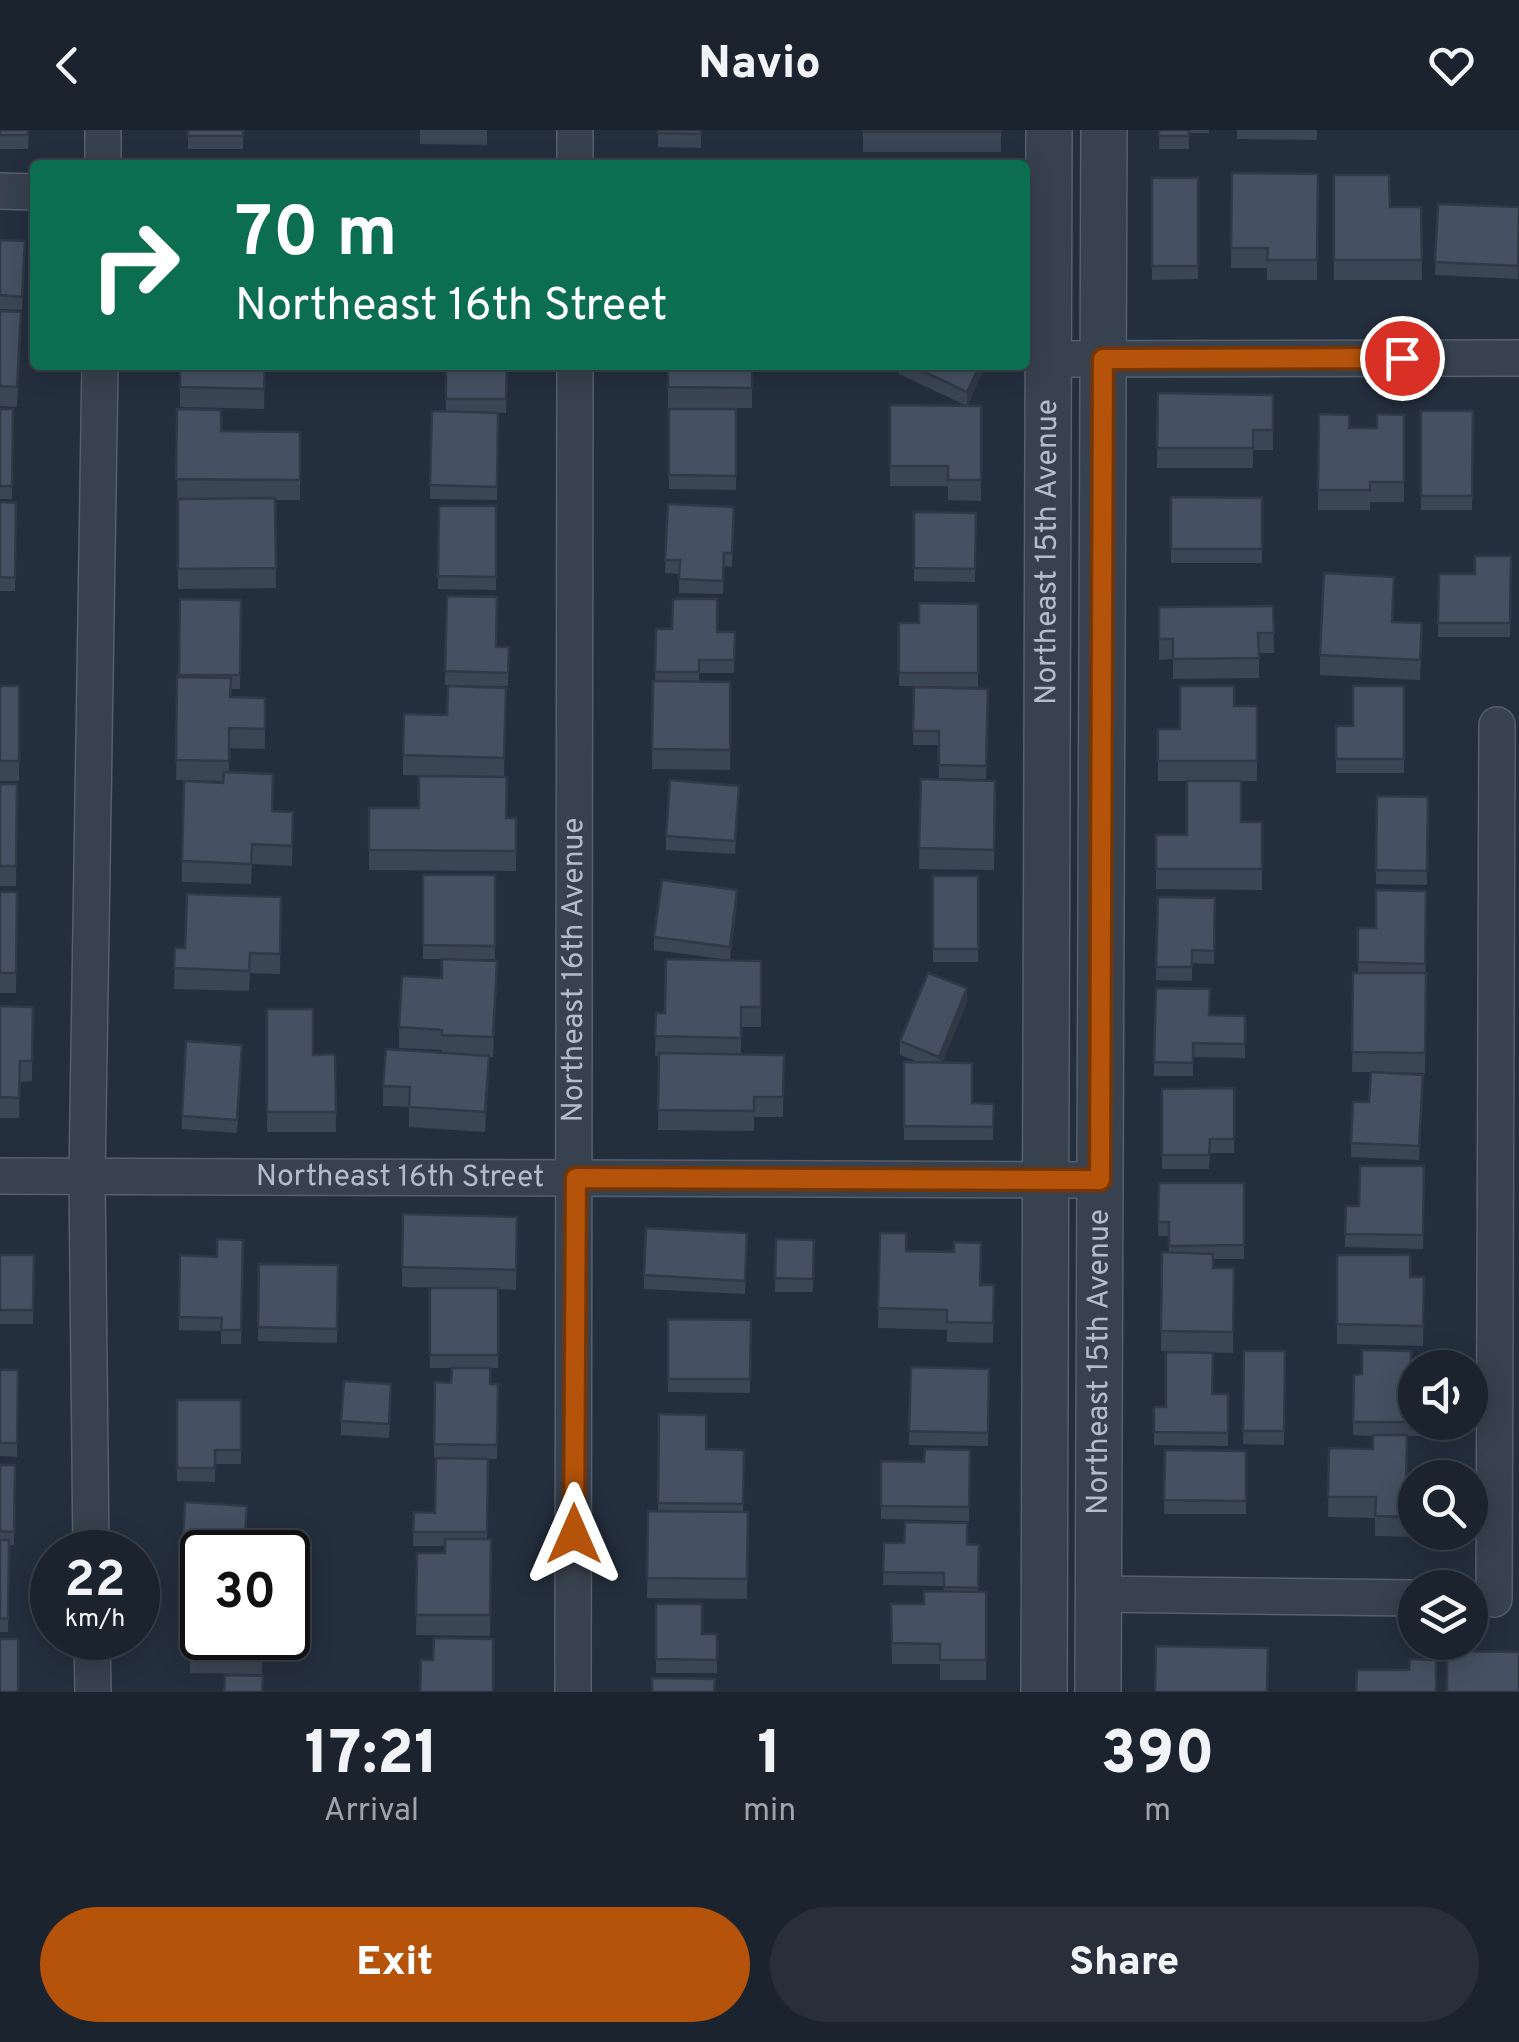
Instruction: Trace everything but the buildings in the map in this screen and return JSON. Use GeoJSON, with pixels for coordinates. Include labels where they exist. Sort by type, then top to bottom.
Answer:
{"type":"FeatureCollection","features":[{"type":"Feature","properties":{"kind":"street"},"geometry":{"type":"LineString","coordinates":[[103,130],[103,160]]}},
{"type":"Feature","properties":{"kind":"street"},"geometry":{"type":"LineString","coordinates":[[575,130],[575,160]]}},
{"type":"Feature","properties":{"kind":"street","name":"Northeast 15th Avenue"},"geometry":{"type":"LineString","coordinates":[[1044,1692],[1049,359],[1037,190],[1049,130]]}},
{"type":"Feature","properties":{"kind":"street","name":"Northeast 15th Avenue"},"geometry":{"type":"LineString","coordinates":[[1098,1692],[1104,130]]}},
{"type":"Feature","properties":{"kind":"street"},"geometry":{"type":"LineString","coordinates":[[0,192],[30,192]]}},
{"type":"Feature","properties":{"kind":"street"},"geometry":{"type":"LineString","coordinates":[[1049,359],[1519,358]]}},
{"type":"Feature","properties":{"kind":"street"},"geometry":{"type":"LineString","coordinates":[[91,1530],[87,1176],[100,370]]}},
{"type":"Feature","properties":{"kind":"street","name":"Northeast 16th Avenue"},"geometry":{"type":"LineString","coordinates":[[574,1692],[575,370]]}},
{"type":"Feature","properties":{"kind":"street"},"geometry":{"type":"LineString","coordinates":[[1494,1599],[1497,725]]}},
{"type":"Feature","properties":{"kind":"street","name":"Northeast 16th Street"},"geometry":{"type":"LineString","coordinates":[[0,1176],[1100,1180]]}},
{"type":"Feature","properties":{"kind":"street"},"geometry":{"type":"LineString","coordinates":[[1099,1594],[1398,1598]]}},
{"type":"Feature","properties":{"kind":"street"},"geometry":{"type":"LineString","coordinates":[[92,1660],[92,1692]]}},
{"type":"Feature","properties":{"kind":"route"},"geometry":{"type":"LineString","coordinates":[[574,1534],[576,1178],[1100,1180],[1103,359],[1402,358]]}}]}
